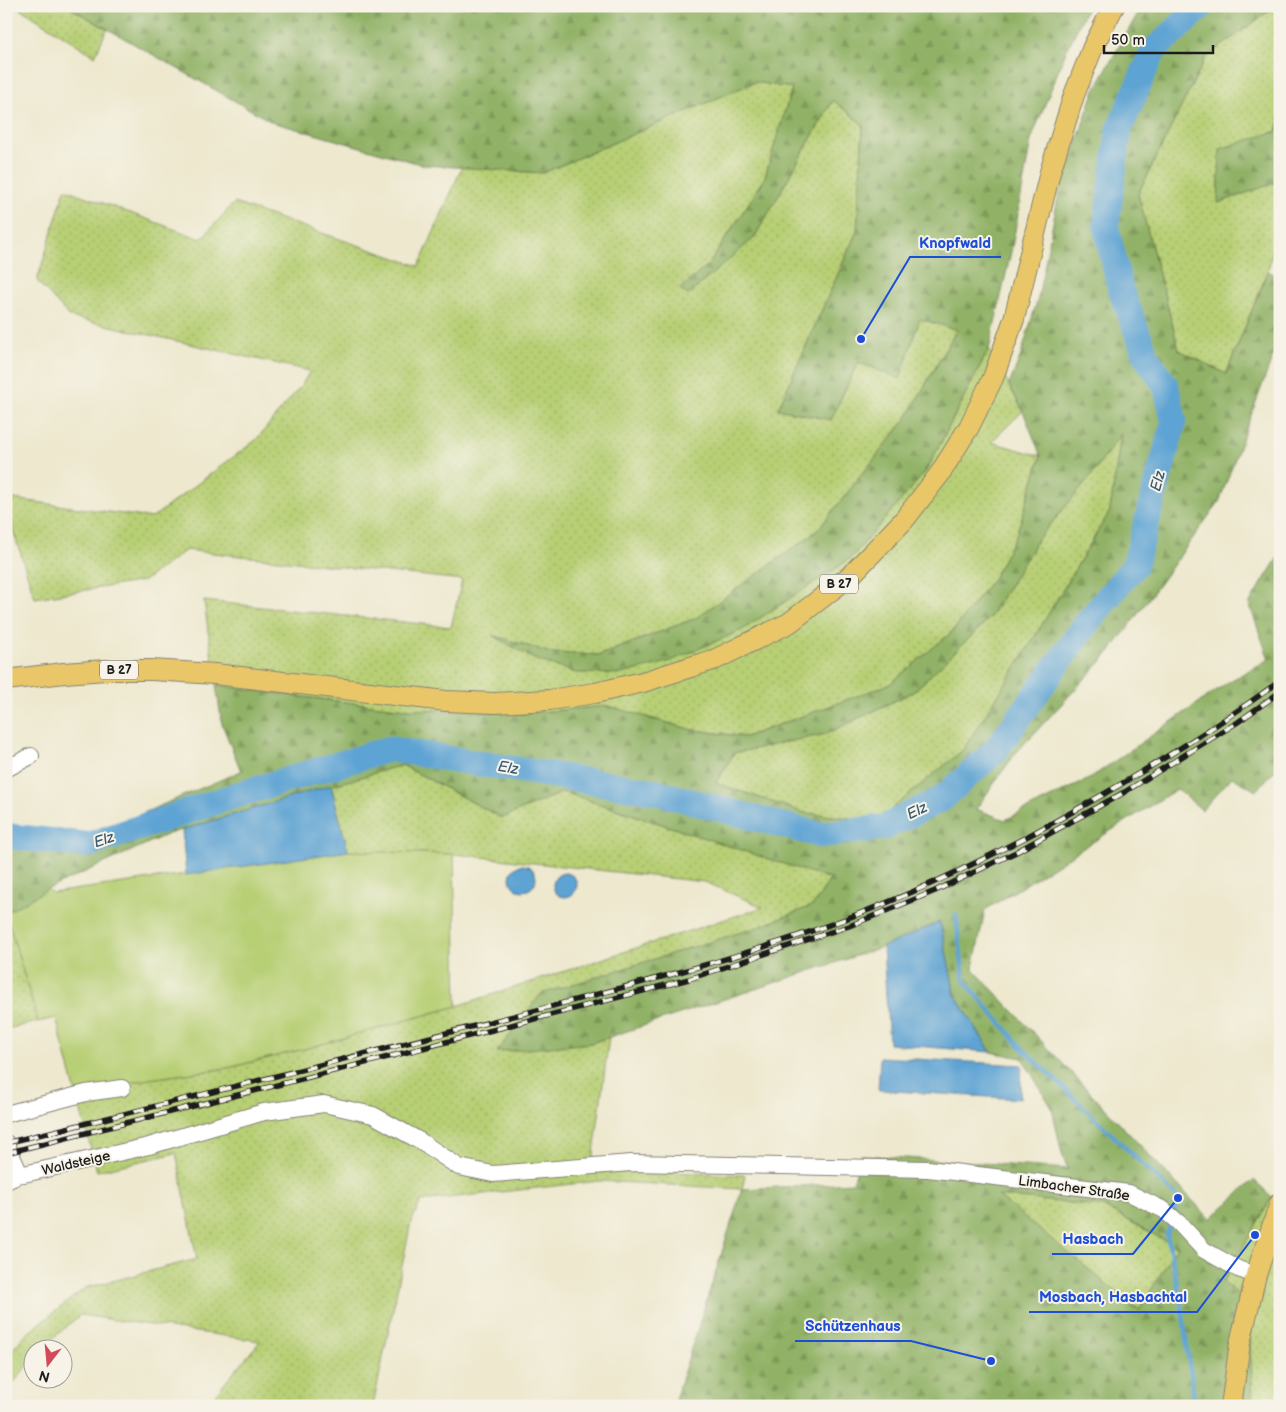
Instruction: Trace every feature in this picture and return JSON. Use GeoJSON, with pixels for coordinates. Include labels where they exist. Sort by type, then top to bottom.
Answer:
{"type":"FeatureCollection","features":[{"type":"Feature","properties":{"kind":"main road","name":"B 27"},"geometry":{"type":"LineString","coordinates":[[6,680],[64,672],[152,670],[215,674],[446,700],[495,703],[549,700],[595,693],[642,682],[716,660],[789,623],[850,576],[904,520],[939,475],[969,427],[993,378],[1014,318],[1050,172],[1074,95],[1093,47],[1114,6]]}},
{"type":"Feature","properties":{"kind":"main road"},"geometry":{"type":"LineString","coordinates":[[1232,1406],[1240,1343],[1256,1275],[1280,1203]]}},
{"type":"Feature","properties":{"kind":"street"},"geometry":{"type":"LineString","coordinates":[[6,768],[31,756]]}},
{"type":"Feature","properties":{"kind":"street"},"geometry":{"type":"LineString","coordinates":[[6,1114],[86,1093],[122,1088]]}},
{"type":"Feature","properties":{"kind":"street","name":"Waldsteige"},"geometry":{"type":"LineString","coordinates":[[13,1177],[149,1146],[264,1112],[324,1104],[373,1115],[420,1141],[459,1167],[493,1174],[631,1163],[928,1169],[1001,1177]]}},
{"type":"Feature","properties":{"kind":"street"},"geometry":{"type":"LineString","coordinates":[[6,1143],[13,1177]]}},
{"type":"Feature","properties":{"kind":"street","name":"Limbacher Straße"},"geometry":{"type":"LineString","coordinates":[[1001,1177],[1129,1193],[1164,1210],[1179,1222],[1204,1250],[1238,1269],[1256,1275]]}},
{"type":"Feature","properties":{"kind":"green space"},"geometry":{"type":"Polygon","coordinates":[[[16,6],[67,6],[107,29],[95,56],[16,6]]]}},
{"type":"Feature","properties":{"kind":"green space"},"geometry":{"type":"Polygon","coordinates":[[[67,6],[1088,6],[1064,56],[1031,140],[1012,247],[989,349],[926,471],[851,558],[742,630],[668,662],[622,674],[576,673],[534,659],[492,635],[551,653],[600,655],[696,618],[817,531],[906,419],[957,330],[920,319],[900,379],[858,362],[831,420],[778,409],[857,231],[863,125],[833,100],[754,238],[688,295],[680,289],[709,264],[764,180],[792,88],[755,82],[543,173],[424,165],[272,122],[67,6]]]}},
{"type":"Feature","properties":{"kind":"green space"},"geometry":{"type":"Polygon","coordinates":[[[1142,6],[1276,6],[1206,57],[1138,194],[1179,350],[1226,374],[1268,271],[1280,278],[1280,337],[1219,502],[1110,652],[1014,755],[976,809],[1005,820],[1089,779],[1230,681],[1269,659],[1249,604],[1280,554],[1280,765],[1256,791],[1232,777],[1202,810],[1177,789],[985,910],[973,969],[1210,1219],[1254,1180],[1272,1197],[1223,1282],[1248,1302],[1253,1406],[673,1406],[742,1189],[853,1183],[861,1155],[1068,1169],[1062,1154],[1052,1108],[1022,1058],[991,1052],[955,995],[940,922],[883,947],[591,1043],[497,1052],[541,994],[761,926],[814,905],[830,879],[563,792],[502,818],[402,765],[168,834],[48,889],[6,913],[6,835],[90,836],[241,771],[222,724],[216,685],[407,709],[527,713],[608,706],[689,729],[745,737],[890,684],[953,631],[994,577],[1017,533],[1041,456],[1023,411],[1009,385],[1021,355],[1038,298],[1059,193],[1095,89],[1142,6]],[[1121,434],[1088,480],[1038,539],[989,619],[913,692],[826,734],[734,753],[716,783],[805,813],[877,821],[963,750],[1025,653],[1110,511],[1121,434]],[[998,1196],[1139,1310],[1177,1247],[1102,1206],[998,1196]]]}},
{"type":"Feature","properties":{"kind":"green space"},"geometry":{"type":"Polygon","coordinates":[[[1276,6],[1280,6],[1280,121],[1277,130],[1218,203],[1280,181],[1280,218],[1268,271],[1226,374],[1179,350],[1138,194],[1206,57],[1276,6]]]}},
{"type":"Feature","properties":{"kind":"green space"},"geometry":{"type":"Polygon","coordinates":[[[755,82],[792,88],[764,180],[709,264],[681,289],[754,238],[833,100],[863,125],[857,231],[778,409],[831,420],[858,362],[920,319],[957,329],[906,419],[817,531],[696,618],[600,655],[551,653],[495,636],[576,673],[742,630],[851,558],[926,471],[989,349],[1023,411],[991,442],[1041,456],[1017,533],[994,577],[953,631],[890,684],[746,737],[689,729],[608,706],[527,713],[407,709],[216,685],[204,601],[451,627],[462,580],[186,550],[144,581],[35,598],[6,509],[6,498],[152,518],[256,440],[301,386],[310,371],[70,317],[37,281],[65,189],[201,239],[234,203],[419,266],[462,167],[543,173],[755,82]]]}},
{"type":"Feature","properties":{"kind":"green space"},"geometry":{"type":"Polygon","coordinates":[[[1280,121],[1280,181],[1218,203],[1220,149],[1277,131],[1280,121]]]}},
{"type":"Feature","properties":{"kind":"green space"},"geometry":{"type":"Polygon","coordinates":[[[1121,433],[1110,511],[1025,653],[963,750],[878,821],[805,813],[716,783],[734,753],[826,734],[913,692],[989,619],[1038,539],[1088,480],[1121,433]]]}},
{"type":"Feature","properties":{"kind":"green space"},"geometry":{"type":"Polygon","coordinates":[[[402,765],[502,818],[563,792],[831,879],[814,905],[761,926],[498,1051],[591,1043],[609,1037],[592,1169],[745,1175],[742,1189],[599,1181],[421,1201],[411,1222],[373,1406],[209,1406],[220,1389],[260,1341],[80,1315],[51,1340],[22,1340],[22,1372],[6,1393],[6,1357],[24,1336],[85,1288],[197,1259],[176,1153],[97,1171],[76,1094],[149,1079],[228,1068],[308,1048],[457,1006],[763,907],[705,882],[454,854],[348,851],[331,785],[402,765]]]}},
{"type":"Feature","properties":{"kind":"green space"},"geometry":{"type":"Polygon","coordinates":[[[348,851],[454,854],[457,1006],[308,1048],[228,1068],[149,1079],[76,1094],[56,1018],[38,1022],[6,913],[48,889],[52,893],[348,851]]]}},
{"type":"Feature","properties":{"kind":"green space"},"geometry":{"type":"Polygon","coordinates":[[[6,913],[38,1022],[6,1029],[6,913]]]}},
{"type":"Feature","properties":{"kind":"green space"},"geometry":{"type":"Polygon","coordinates":[[[997,1196],[1102,1206],[1177,1247],[1139,1310],[997,1196]]]}},
{"type":"Feature","properties":{"kind":"green space"},"geometry":{"type":"Polygon","coordinates":[[[1272,1197],[1280,1197],[1280,1406],[1253,1406],[1248,1302],[1223,1282],[1272,1197]]]}},
{"type":"Feature","properties":{"kind":"water"},"geometry":{"type":"Polygon","coordinates":[[[331,785],[348,851],[186,875],[182,830],[331,785]]]}},
{"type":"Feature","properties":{"kind":"water"},"geometry":{"type":"Polygon","coordinates":[[[523,865],[532,869],[536,878],[532,887],[523,891],[514,887],[510,878],[514,869],[523,865]]]}},
{"type":"Feature","properties":{"kind":"water"},"geometry":{"type":"Polygon","coordinates":[[[565,873],[573,877],[577,885],[573,893],[565,897],[557,893],[553,885],[557,877],[565,873]]]}},
{"type":"Feature","properties":{"kind":"water"},"geometry":{"type":"Polygon","coordinates":[[[940,922],[955,995],[991,1052],[889,1044],[883,947],[940,922]]]}},
{"type":"Feature","properties":{"kind":"water"},"geometry":{"type":"Polygon","coordinates":[[[880,1057],[1022,1065],[1020,1099],[878,1090],[880,1057]]]}},
{"type":"Feature","properties":{"kind":"waterway","name":"Elz"},"geometry":{"type":"LineString","coordinates":[[6,836],[88,845],[230,797],[389,749],[652,791],[820,835],[885,827],[943,798],[995,751],[1089,620],[1135,565],[1174,421],[1166,386],[1147,358],[1120,288],[1106,226],[1119,130],[1153,51],[1202,6]]}},
{"type":"Feature","properties":{"kind":"waterway"},"geometry":{"type":"LineString","coordinates":[[956,915],[964,980],[1022,1048],[1178,1198],[1174,1213]]}},
{"type":"Feature","properties":{"kind":"waterway"},"geometry":{"type":"LineString","coordinates":[[1171,1220],[1167,1235],[1181,1301],[1195,1406]]}},
{"type":"Feature","properties":{"kind":"railway"},"geometry":{"type":"LineString","coordinates":[[6,1143],[381,1050],[635,984],[763,947],[848,918],[904,896],[958,871],[1065,816],[1174,752],[1280,681]]}},
{"type":"Feature","properties":{"kind":"railway"},"geometry":{"type":"LineString","coordinates":[[6,1153],[689,979],[849,926],[935,891],[1016,852],[1123,793],[1238,722],[1280,692]]}},
{"type":"Feature","properties":{"kind":"place","name":"Knopfwald"},"geometry":{"type":"Point","coordinates":[861,339]}},
{"type":"Feature","properties":{"kind":"place","name":"Hasbach"},"geometry":{"type":"Point","coordinates":[1178,1198]}},
{"type":"Feature","properties":{"kind":"place","name":"Mosbach, Hasbachtal"},"geometry":{"type":"Point","coordinates":[1255,1235]}},
{"type":"Feature","properties":{"kind":"place","name":"Schützenhaus"},"geometry":{"type":"Point","coordinates":[991,1361]}}]}
